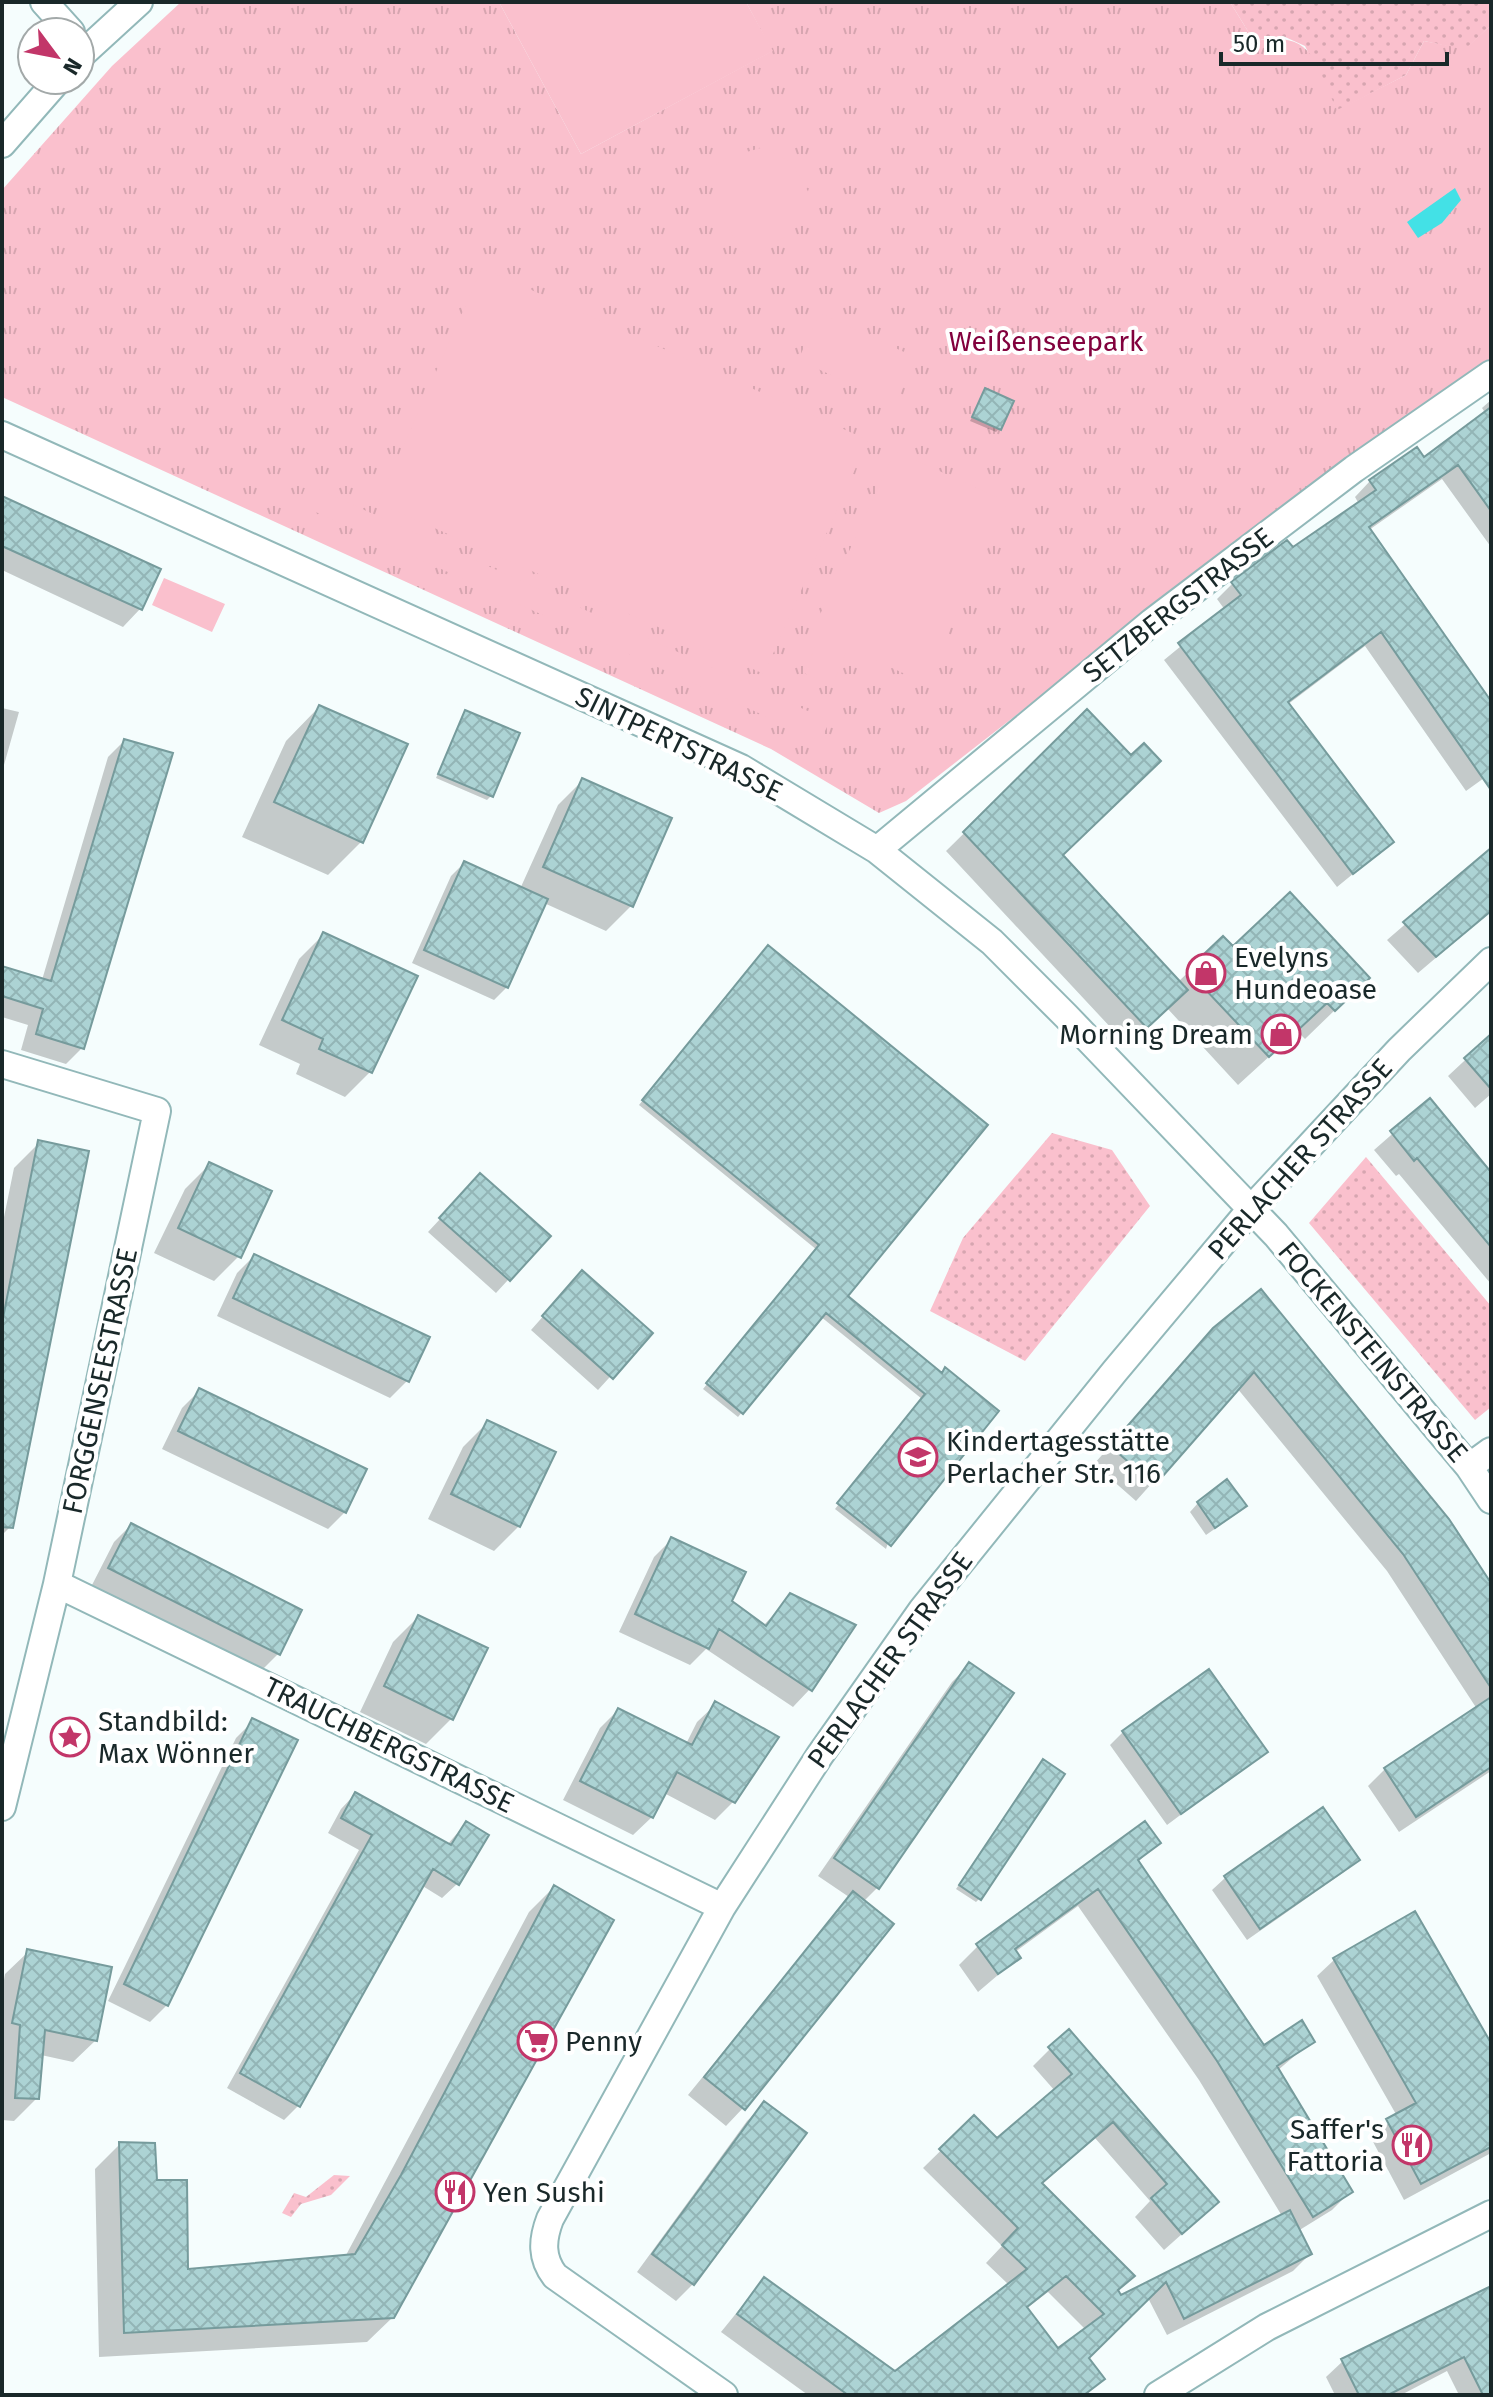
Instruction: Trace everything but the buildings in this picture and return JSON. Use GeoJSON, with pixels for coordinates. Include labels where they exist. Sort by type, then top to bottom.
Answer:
{"type":"FeatureCollection","features":[{"type":"Feature","properties":{"kind":"street"},"geometry":{"type":"LineString","coordinates":[[96,33],[139,2]]}},
{"type":"Feature","properties":{"kind":"street"},"geometry":{"type":"LineString","coordinates":[[2,144],[44,96]]}},
{"type":"Feature","properties":{"kind":"street","name":"SETZBERGSTRASSE"},"geometry":{"type":"LineString","coordinates":[[877,850],[1152,622],[1354,469],[1491,374]]}},
{"type":"Feature","properties":{"kind":"street","name":"SINTPERTSTRASSE"},"geometry":{"type":"LineString","coordinates":[[2,435],[741,768],[877,850],[992,942],[1251,1209]]}},
{"type":"Feature","properties":{"kind":"street","name":"PERLACHER STRASSE"},"geometry":{"type":"LineString","coordinates":[[724,2395],[567,2286],[550,2269],[544,2251],[550,2219],[722,1907],[820,1755],[932,1597],[1251,1209],[1399,1050],[1491,961]]}},
{"type":"Feature","properties":{"kind":"street","name":"FORGGENSEESTRASSE"},"geometry":{"type":"LineString","coordinates":[[2,1064],[157,1111],[57,1584],[2,1807]]}},
{"type":"Feature","properties":{"kind":"street","name":"FOCKENSTEINSTRASSE"},"geometry":{"type":"LineString","coordinates":[[1251,1209],[1469,1467],[1491,1500]]}},
{"type":"Feature","properties":{"kind":"street"},"geometry":{"type":"LineString","coordinates":[[1469,1467],[1491,1451]]}},
{"type":"Feature","properties":{"kind":"street","name":"TRAUCHBERGSTRASSE"},"geometry":{"type":"LineString","coordinates":[[57,1584],[722,1907]]}},
{"type":"Feature","properties":{"kind":"street"},"geometry":{"type":"LineString","coordinates":[[1158,2395],[1267,2327],[1491,2214]]}},
{"type":"Feature","properties":{"kind":"green space","name":"Weißenseepark"},"geometry":{"type":"Polygon","coordinates":[[[181,2],[499,2],[581,154],[772,51],[746,2],[1230,2],[1254,41],[1289,41],[1310,54],[1337,110],[1406,75],[1424,41],[1465,49],[1491,25],[1491,360],[1281,509],[906,801],[879,813],[771,749],[2,397],[2,190],[85,96],[96,96],[96,84],[181,2]]]}},
{"type":"Feature","properties":{"kind":"green space"},"geometry":{"type":"Polygon","coordinates":[[[499,2],[746,2],[773,51],[581,154],[499,2]]]}},
{"type":"Feature","properties":{"kind":"green space"},"geometry":{"type":"Polygon","coordinates":[[[1230,2],[1491,2],[1491,25],[1465,50],[1424,41],[1406,75],[1337,111],[1305,46],[1283,36],[1254,41],[1230,2]]]}},
{"type":"Feature","properties":{"kind":"green space"},"geometry":{"type":"Polygon","coordinates":[[[764,147],[793,164],[811,197],[787,236],[746,257],[723,219],[708,169],[729,157],[764,147]]]}},
{"type":"Feature","properties":{"kind":"green space"},"geometry":{"type":"Polygon","coordinates":[[[482,268],[868,440],[764,674],[378,503],[482,268]]]}},
{"type":"Feature","properties":{"kind":"green space"},"geometry":{"type":"Polygon","coordinates":[[[820,313],[917,358],[895,404],[798,360],[820,313]]]}},
{"type":"Feature","properties":{"kind":"green space"},"geometry":{"type":"Polygon","coordinates":[[[895,451],[1008,502],[986,552],[999,562],[987,586],[971,582],[925,683],[848,648],[832,686],[804,673],[820,636],[812,632],[895,451]]]}},
{"type":"Feature","properties":{"kind":"green space"},"geometry":{"type":"Polygon","coordinates":[[[307,484],[830,721],[820,741],[298,504],[307,484]]]}},
{"type":"Feature","properties":{"kind":"green space"},"geometry":{"type":"Polygon","coordinates":[[[164,578],[225,604],[212,632],[152,605],[164,578]]]}},
{"type":"Feature","properties":{"kind":"green space"},"geometry":{"type":"Polygon","coordinates":[[[1052,1133],[1112,1150],[1150,1206],[1025,1361],[930,1311],[963,1238],[1052,1133]]]}},
{"type":"Feature","properties":{"kind":"green space"},"geometry":{"type":"Polygon","coordinates":[[[1366,1157],[1491,1306],[1491,1407],[1475,1420],[1309,1223],[1366,1157]]]}},
{"type":"Feature","properties":{"kind":"green space"},"geometry":{"type":"Polygon","coordinates":[[[334,2175],[350,2176],[331,2195],[301,2204],[291,2217],[282,2213],[294,2193],[306,2197],[334,2175]]]}},
{"type":"Feature","properties":{"kind":"water"},"geometry":{"type":"Polygon","coordinates":[[[1455,188],[1461,200],[1442,223],[1418,238],[1407,222],[1455,188]]]}},
{"type":"Feature","properties":{"kind":"place","name":"Evelyns Hundeoase"},"geometry":{"type":"Point","coordinates":[1206,973]}},
{"type":"Feature","properties":{"kind":"place","name":"Morning Dream"},"geometry":{"type":"Point","coordinates":[1281,1034]}},
{"type":"Feature","properties":{"kind":"place","name":"Kindertagesstätte Perlacher Str. 116"},"geometry":{"type":"Point","coordinates":[918,1457]}},
{"type":"Feature","properties":{"kind":"place","name":"Standbild: Max Wönner"},"geometry":{"type":"Point","coordinates":[70,1737]}},
{"type":"Feature","properties":{"kind":"place","name":"Penny"},"geometry":{"type":"Point","coordinates":[537,2041]}},
{"type":"Feature","properties":{"kind":"place","name":"Saffer's Fattoria"},"geometry":{"type":"Point","coordinates":[1412,2145]}},
{"type":"Feature","properties":{"kind":"place","name":"Yen Sushi"},"geometry":{"type":"Point","coordinates":[455,2192]}}]}
